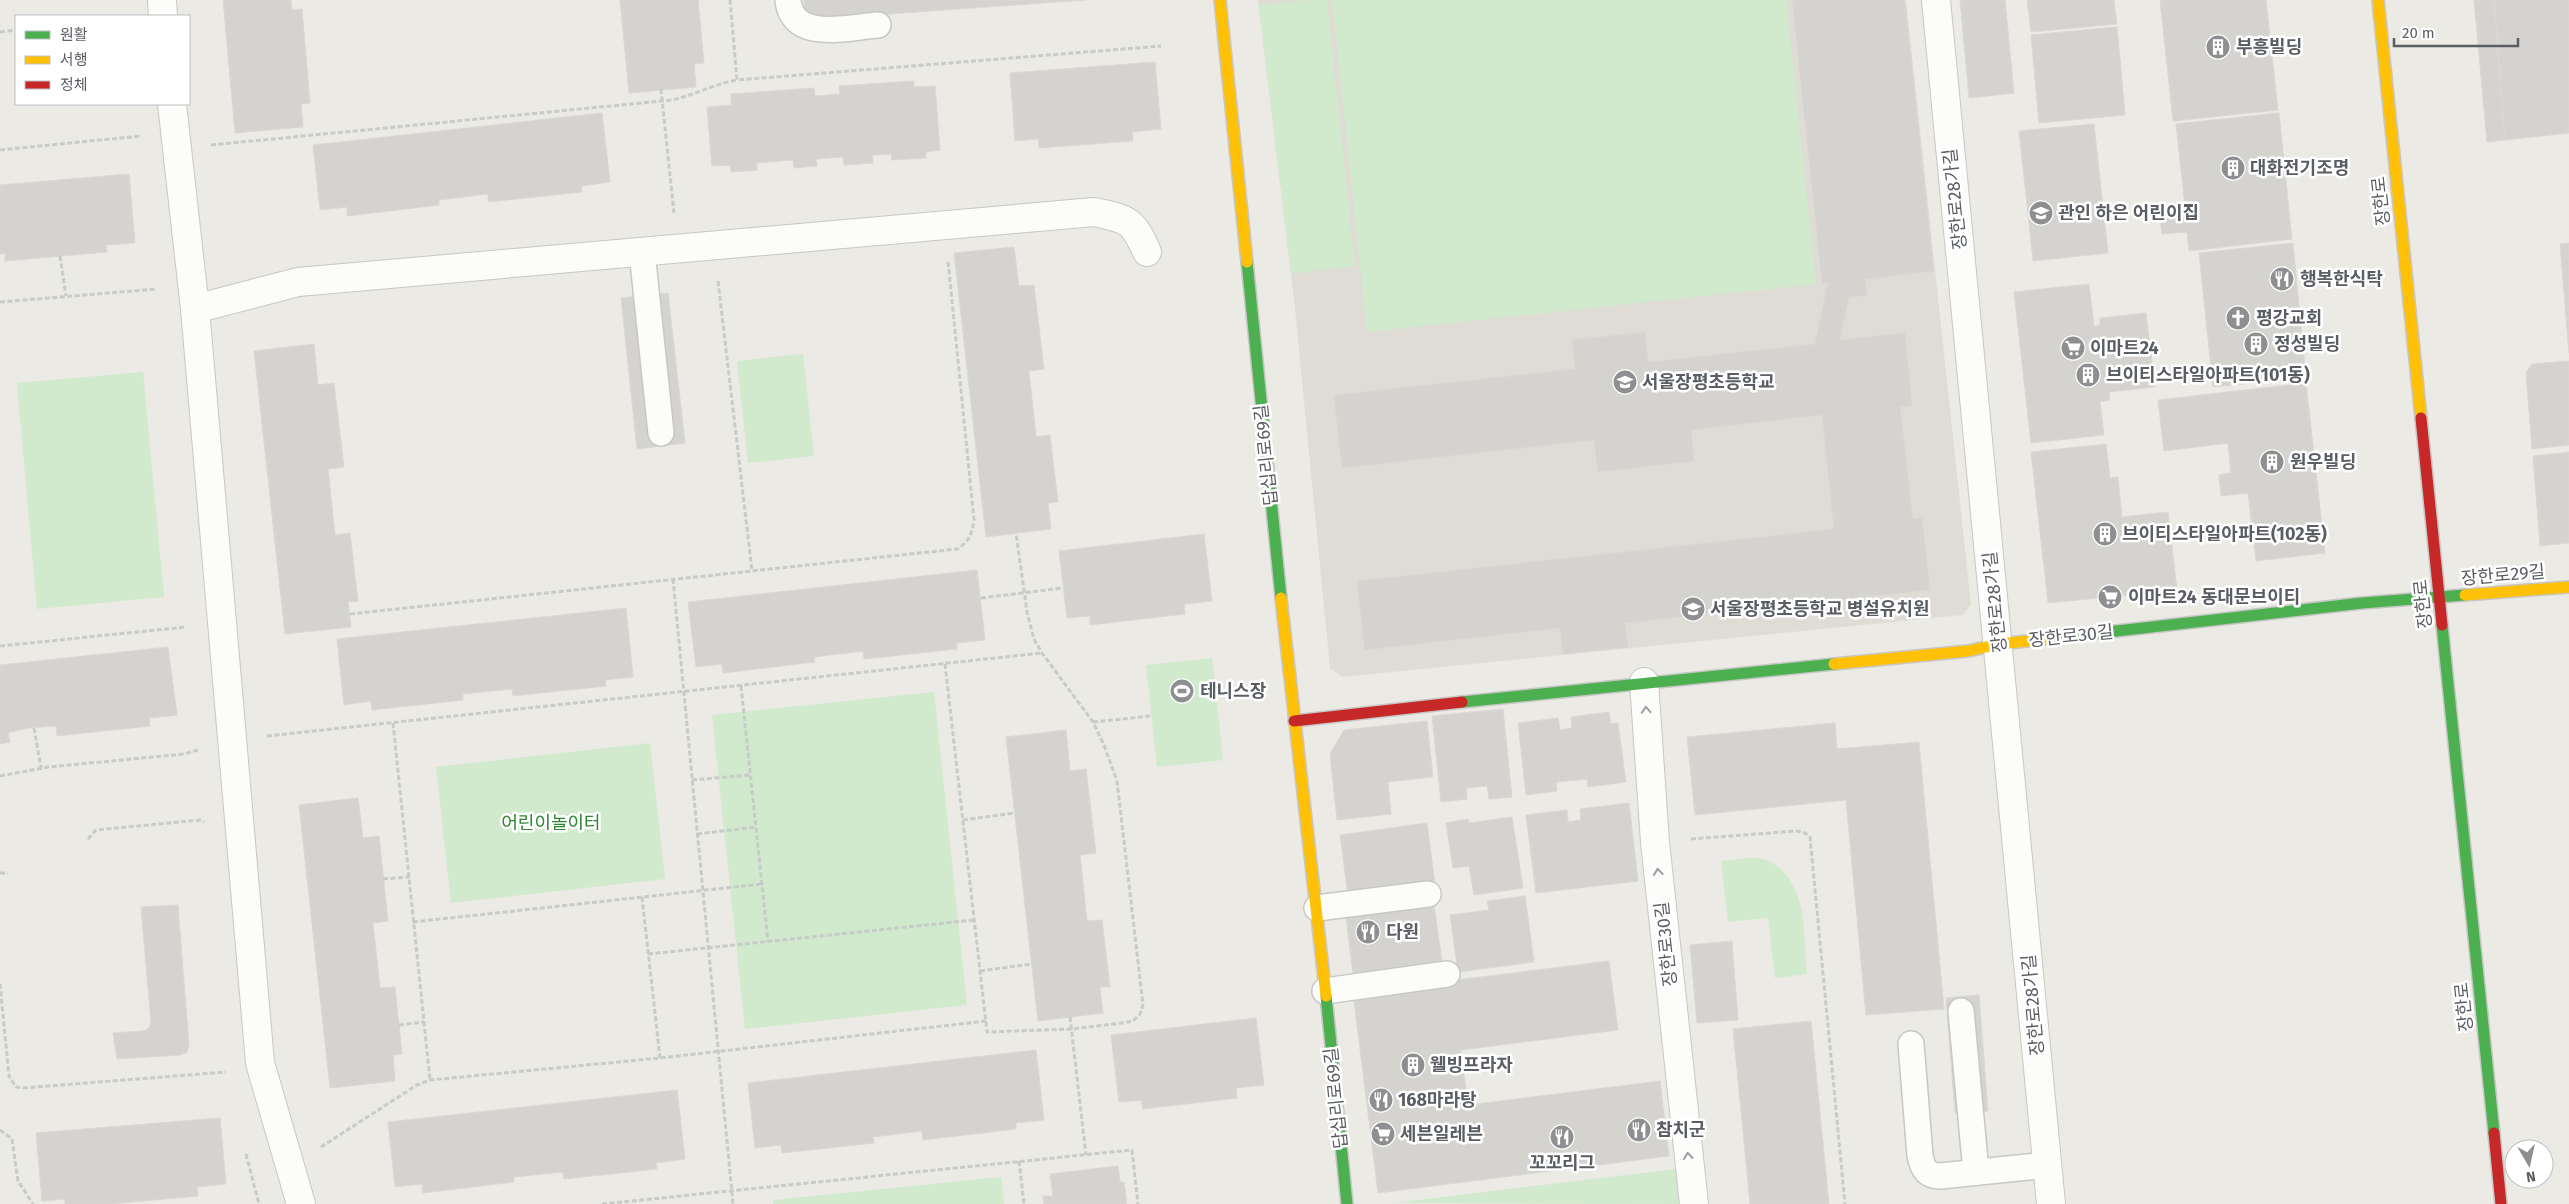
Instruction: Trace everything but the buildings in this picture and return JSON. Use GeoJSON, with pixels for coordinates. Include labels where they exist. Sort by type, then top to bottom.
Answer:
{"type":"FeatureCollection","features":[{"type":"Feature","properties":{"kind":"street"},"geometry":{"type":"LineString","coordinates":[[162,0],[163,15]]}},
{"type":"Feature","properties":{"kind":"street","name":"답십리로69길"},"geometry":{"type":"LineString","coordinates":[[1220,0],[1294,721],[1317,908],[1347,1204]]}},
{"type":"Feature","properties":{"kind":"street","name":"장한로28가길"},"geometry":{"type":"LineString","coordinates":[[1936,0],[2051,1204]]}},
{"type":"Feature","properties":{"kind":"street","name":"장한로"},"geometry":{"type":"LineString","coordinates":[[2378,0],[2501,1204]]}},
{"type":"Feature","properties":{"kind":"street"},"geometry":{"type":"LineString","coordinates":[[172,105],[195,309],[260,1063],[301,1204]]}},
{"type":"Feature","properties":{"kind":"street"},"geometry":{"type":"LineString","coordinates":[[195,309],[298,282],[1094,212],[1119,217],[1136,228],[1147,252]]}},
{"type":"Feature","properties":{"kind":"street","name":"장한로29길"},"geometry":{"type":"LineString","coordinates":[[2440,598],[2569,587]]}},
{"type":"Feature","properties":{"kind":"street","name":"장한로30길"},"geometry":{"type":"LineString","coordinates":[[1294,721],[1644,682],[1968,650],[1999,644],[2362,603],[2440,598]]}},
{"type":"Feature","properties":{"kind":"street","name":"장한로30길"},"geometry":{"type":"LineString","coordinates":[[1644,682],[1655,842],[1694,1204]]}},
{"type":"Feature","properties":{"kind":"lane"},"geometry":{"type":"LineString","coordinates":[[788,0],[794,19],[806,27],[819,30],[878,25]]}},
{"type":"Feature","properties":{"kind":"lane"},"geometry":{"type":"LineString","coordinates":[[642,252],[661,433]]}},
{"type":"Feature","properties":{"kind":"lane"},"geometry":{"type":"LineString","coordinates":[[1317,908],[1428,894]]}},
{"type":"Feature","properties":{"kind":"lane"},"geometry":{"type":"LineString","coordinates":[[1325,991],[1447,974]]}},
{"type":"Feature","properties":{"kind":"lane"},"geometry":{"type":"LineString","coordinates":[[1961,1011],[1976,1172]]}},
{"type":"Feature","properties":{"kind":"lane"},"geometry":{"type":"LineString","coordinates":[[1911,1044],[1923,1167],[1928,1174],[1935,1176],[2048,1165]]}},
{"type":"Feature","properties":{"kind":"path"},"geometry":{"type":"LineString","coordinates":[[730,0],[737,80]]}},
{"type":"Feature","properties":{"kind":"path"},"geometry":{"type":"LineString","coordinates":[[0,32],[15,30]]}},
{"type":"Feature","properties":{"kind":"path"},"geometry":{"type":"LineString","coordinates":[[205,145],[662,100],[690,96],[705,87],[737,80],[1161,46]]}},
{"type":"Feature","properties":{"kind":"path"},"geometry":{"type":"LineString","coordinates":[[661,90],[678,249]]}},
{"type":"Feature","properties":{"kind":"path"},"geometry":{"type":"LineString","coordinates":[[0,150],[142,136]]}},
{"type":"Feature","properties":{"kind":"path"},"geometry":{"type":"LineString","coordinates":[[350,614],[957,549],[970,537],[974,520],[945,225]]}},
{"type":"Feature","properties":{"kind":"path"},"geometry":{"type":"LineString","coordinates":[[714,245],[752,571]]}},
{"type":"Feature","properties":{"kind":"path"},"geometry":{"type":"LineString","coordinates":[[60,256],[66,296]]}},
{"type":"Feature","properties":{"kind":"path"},"geometry":{"type":"LineString","coordinates":[[0,302],[166,288]]}},
{"type":"Feature","properties":{"kind":"path"},"geometry":{"type":"LineString","coordinates":[[945,664],[987,1032],[1071,1029],[1133,1021],[1140,1014],[1143,1005],[1117,781],[1104,745],[1093,722],[1042,654],[1034,640],[1024,592],[1016,533]]}},
{"type":"Feature","properties":{"kind":"path"},"geometry":{"type":"LineString","coordinates":[[673,579],[733,1204]]}},
{"type":"Feature","properties":{"kind":"path"},"geometry":{"type":"LineString","coordinates":[[980,598],[1064,588]]}},
{"type":"Feature","properties":{"kind":"path"},"geometry":{"type":"LineString","coordinates":[[0,646],[187,627]]}},
{"type":"Feature","properties":{"kind":"path"},"geometry":{"type":"LineString","coordinates":[[259,736],[684,693],[1042,654]]}},
{"type":"Feature","properties":{"kind":"path"},"geometry":{"type":"LineString","coordinates":[[741,686],[768,942]]}},
{"type":"Feature","properties":{"kind":"path"},"geometry":{"type":"LineString","coordinates":[[1093,722],[1151,716]]}},
{"type":"Feature","properties":{"kind":"path"},"geometry":{"type":"LineString","coordinates":[[393,723],[430,1080]]}},
{"type":"Feature","properties":{"kind":"path"},"geometry":{"type":"LineString","coordinates":[[34,728],[41,768]]}},
{"type":"Feature","properties":{"kind":"path"},"geometry":{"type":"LineString","coordinates":[[0,776],[41,768],[184,754],[202,748]]}},
{"type":"Feature","properties":{"kind":"path"},"geometry":{"type":"LineString","coordinates":[[692,780],[750,775]]}},
{"type":"Feature","properties":{"kind":"path"},"geometry":{"type":"LineString","coordinates":[[963,820],[1014,813]]}},
{"type":"Feature","properties":{"kind":"path"},"geometry":{"type":"LineString","coordinates":[[88,839],[96,830],[200,820],[209,828]]}},
{"type":"Feature","properties":{"kind":"path"},"geometry":{"type":"LineString","coordinates":[[697,834],[756,827]]}},
{"type":"Feature","properties":{"kind":"path"},"geometry":{"type":"LineString","coordinates":[[1655,842],[1796,831],[1805,833],[1810,837],[1845,1204]]}},
{"type":"Feature","properties":{"kind":"path"},"geometry":{"type":"LineString","coordinates":[[0,873],[8,873]]}},
{"type":"Feature","properties":{"kind":"path"},"geometry":{"type":"LineString","coordinates":[[383,879],[409,877]]}},
{"type":"Feature","properties":{"kind":"path"},"geometry":{"type":"LineString","coordinates":[[414,922],[762,884]]}},
{"type":"Feature","properties":{"kind":"path"},"geometry":{"type":"LineString","coordinates":[[642,897],[660,1058]]}},
{"type":"Feature","properties":{"kind":"path"},"geometry":{"type":"LineString","coordinates":[[648,954],[974,920]]}},
{"type":"Feature","properties":{"kind":"path"},"geometry":{"type":"LineString","coordinates":[[980,971],[1031,964]]}},
{"type":"Feature","properties":{"kind":"path"},"geometry":{"type":"LineString","coordinates":[[0,984],[10,1076],[16,1087],[226,1072]]}},
{"type":"Feature","properties":{"kind":"path"},"geometry":{"type":"LineString","coordinates":[[1070,1017],[1086,1155]]}},
{"type":"Feature","properties":{"kind":"path"},"geometry":{"type":"LineString","coordinates":[[315,1151],[417,1085],[430,1080],[660,1058],[986,1021]]}},
{"type":"Feature","properties":{"kind":"path"},"geometry":{"type":"LineString","coordinates":[[399,1025],[424,1022]]}},
{"type":"Feature","properties":{"kind":"path"},"geometry":{"type":"LineString","coordinates":[[226,1062],[226,1072],[229,1081]]}},
{"type":"Feature","properties":{"kind":"path"},"geometry":{"type":"LineString","coordinates":[[0,1130],[12,1139],[18,1181],[33,1204]]}},
{"type":"Feature","properties":{"kind":"path"},"geometry":{"type":"LineString","coordinates":[[245,1147],[259,1204]]}},
{"type":"Feature","properties":{"kind":"path"},"geometry":{"type":"LineString","coordinates":[[602,1204],[1132,1150],[1138,1204]]}},
{"type":"Feature","properties":{"kind":"path"},"geometry":{"type":"LineString","coordinates":[[1019,1161],[1024,1204]]}},
{"type":"Feature","properties":{"kind":"shaded area","name":"서울장평초등학교"},"geometry":{"type":"Polygon","coordinates":[[[1258,0],[1906,0],[1971,605],[1962,615],[1342,677],[1330,668],[1295,308],[1258,0]]]}},
{"type":"Feature","properties":{"kind":"green space"},"geometry":{"type":"Polygon","coordinates":[[[1327,0],[1355,266],[1291,274],[1259,5],[1327,0]]]}},
{"type":"Feature","properties":{"kind":"green space"},"geometry":{"type":"Polygon","coordinates":[[[1332,0],[1786,0],[1816,284],[1367,332],[1332,0]]]}},
{"type":"Feature","properties":{"kind":"green space"},"geometry":{"type":"Polygon","coordinates":[[[803,354],[814,456],[748,463],[737,361],[803,354]]]}},
{"type":"Feature","properties":{"kind":"green space"},"geometry":{"type":"Polygon","coordinates":[[[143,372],[164,597],[37,609],[17,383],[143,372]]]}},
{"type":"Feature","properties":{"kind":"green space","name":"테니스장"},"geometry":{"type":"Polygon","coordinates":[[[1212,658],[1223,760],[1157,767],[1146,665],[1212,658]]]}},
{"type":"Feature","properties":{"kind":"green space"},"geometry":{"type":"Polygon","coordinates":[[[934,692],[967,1005],[745,1029],[712,715],[934,692]]]}},
{"type":"Feature","properties":{"kind":"green space","name":"어린이놀이터"},"geometry":{"type":"Polygon","coordinates":[[[650,743],[665,879],[451,903],[436,767],[650,743]]]}},
{"type":"Feature","properties":{"kind":"green space"},"geometry":{"type":"Polygon","coordinates":[[[1747,858],[1767,860],[1781,869],[1797,894],[1804,926],[1807,974],[1775,978],[1768,918],[1728,922],[1721,861],[1747,858]]]}},
{"type":"Feature","properties":{"kind":"green space"},"geometry":{"type":"Polygon","coordinates":[[[1684,1168],[1688,1204],[1393,1203],[1684,1168]]]}},
{"type":"Feature","properties":{"kind":"green space"},"geometry":{"type":"Polygon","coordinates":[[[1001,1177],[1004,1204],[773,1204],[773,1200],[1001,1177]]]}},
{"type":"Feature","properties":{"kind":"traffic: fast"},"geometry":{"type":"LineString","coordinates":[[1247,262],[1281,598]]}},
{"type":"Feature","properties":{"kind":"traffic: fast"},"geometry":{"type":"LineString","coordinates":[[2055,638],[2362,603],[2465,595]]}},
{"type":"Feature","properties":{"kind":"traffic: fast"},"geometry":{"type":"LineString","coordinates":[[2442,625],[2494,1133]]}},
{"type":"Feature","properties":{"kind":"traffic: fast"},"geometry":{"type":"LineString","coordinates":[[1462,702],[1834,664]]}},
{"type":"Feature","properties":{"kind":"traffic: fast"},"geometry":{"type":"LineString","coordinates":[[1326,996],[1347,1204]]}},
{"type":"Feature","properties":{"kind":"traffic: slow"},"geometry":{"type":"LineString","coordinates":[[1220,0],[1247,262]]}},
{"type":"Feature","properties":{"kind":"traffic: slow"},"geometry":{"type":"LineString","coordinates":[[2378,0],[2421,418]]}},
{"type":"Feature","properties":{"kind":"traffic: slow"},"geometry":{"type":"LineString","coordinates":[[2465,595],[2569,587]]}},
{"type":"Feature","properties":{"kind":"traffic: slow"},"geometry":{"type":"LineString","coordinates":[[1281,598],[1326,996]]}},
{"type":"Feature","properties":{"kind":"traffic: slow"},"geometry":{"type":"LineString","coordinates":[[1834,664],[1968,651],[1999,644],[2055,638]]}},
{"type":"Feature","properties":{"kind":"traffic: jam"},"geometry":{"type":"LineString","coordinates":[[2421,418],[2442,625]]}},
{"type":"Feature","properties":{"kind":"traffic: jam"},"geometry":{"type":"LineString","coordinates":[[1294,721],[1462,702]]}},
{"type":"Feature","properties":{"kind":"traffic: jam"},"geometry":{"type":"LineString","coordinates":[[2494,1133],[2501,1204]]}},
{"type":"Feature","properties":{"kind":"place","name":"부흥빌딩"},"geometry":{"type":"Point","coordinates":[2218,47]}},
{"type":"Feature","properties":{"kind":"place","name":"대화전기조명"},"geometry":{"type":"Point","coordinates":[2233,168]}},
{"type":"Feature","properties":{"kind":"place","name":"관인 하은 어린이집"},"geometry":{"type":"Point","coordinates":[2041,213]}},
{"type":"Feature","properties":{"kind":"place","name":"행복한식탁"},"geometry":{"type":"Point","coordinates":[2282,279]}},
{"type":"Feature","properties":{"kind":"place","name":"평강교회"},"geometry":{"type":"Point","coordinates":[2238,318]}},
{"type":"Feature","properties":{"kind":"place","name":"정성빌딩"},"geometry":{"type":"Point","coordinates":[2256,344]}},
{"type":"Feature","properties":{"kind":"place","name":"이마트24"},"geometry":{"type":"Point","coordinates":[2073,348]}},
{"type":"Feature","properties":{"kind":"place","name":"브이티스타일아파트(101동)"},"geometry":{"type":"Point","coordinates":[2088,375]}},
{"type":"Feature","properties":{"kind":"place","name":"서울장평초등학교"},"geometry":{"type":"Point","coordinates":[1625,382]}},
{"type":"Feature","properties":{"kind":"place","name":"원우빌딩"},"geometry":{"type":"Point","coordinates":[2272,462]}},
{"type":"Feature","properties":{"kind":"place","name":"브이티스타일아파트(102동)"},"geometry":{"type":"Point","coordinates":[2105,534]}},
{"type":"Feature","properties":{"kind":"place","name":"이마트24 동대문브이티"},"geometry":{"type":"Point","coordinates":[2110,597]}},
{"type":"Feature","properties":{"kind":"place","name":"서울장평초등학교 병설유치원"},"geometry":{"type":"Point","coordinates":[1693,609]}},
{"type":"Feature","properties":{"kind":"place","name":"테니스장"},"geometry":{"type":"Point","coordinates":[1182,691]}},
{"type":"Feature","properties":{"kind":"place","name":"다원"},"geometry":{"type":"Point","coordinates":[1368,932]}},
{"type":"Feature","properties":{"kind":"place","name":"웰빙프라자"},"geometry":{"type":"Point","coordinates":[1413,1065]}},
{"type":"Feature","properties":{"kind":"place","name":"168마라탕"},"geometry":{"type":"Point","coordinates":[1381,1100]}},
{"type":"Feature","properties":{"kind":"place","name":"참치군"},"geometry":{"type":"Point","coordinates":[1639,1130]}},
{"type":"Feature","properties":{"kind":"place","name":"세븐일레븐"},"geometry":{"type":"Point","coordinates":[1383,1134]}},
{"type":"Feature","properties":{"kind":"place","name":"꼬꼬리그"},"geometry":{"type":"Point","coordinates":[1562,1137]}}]}
